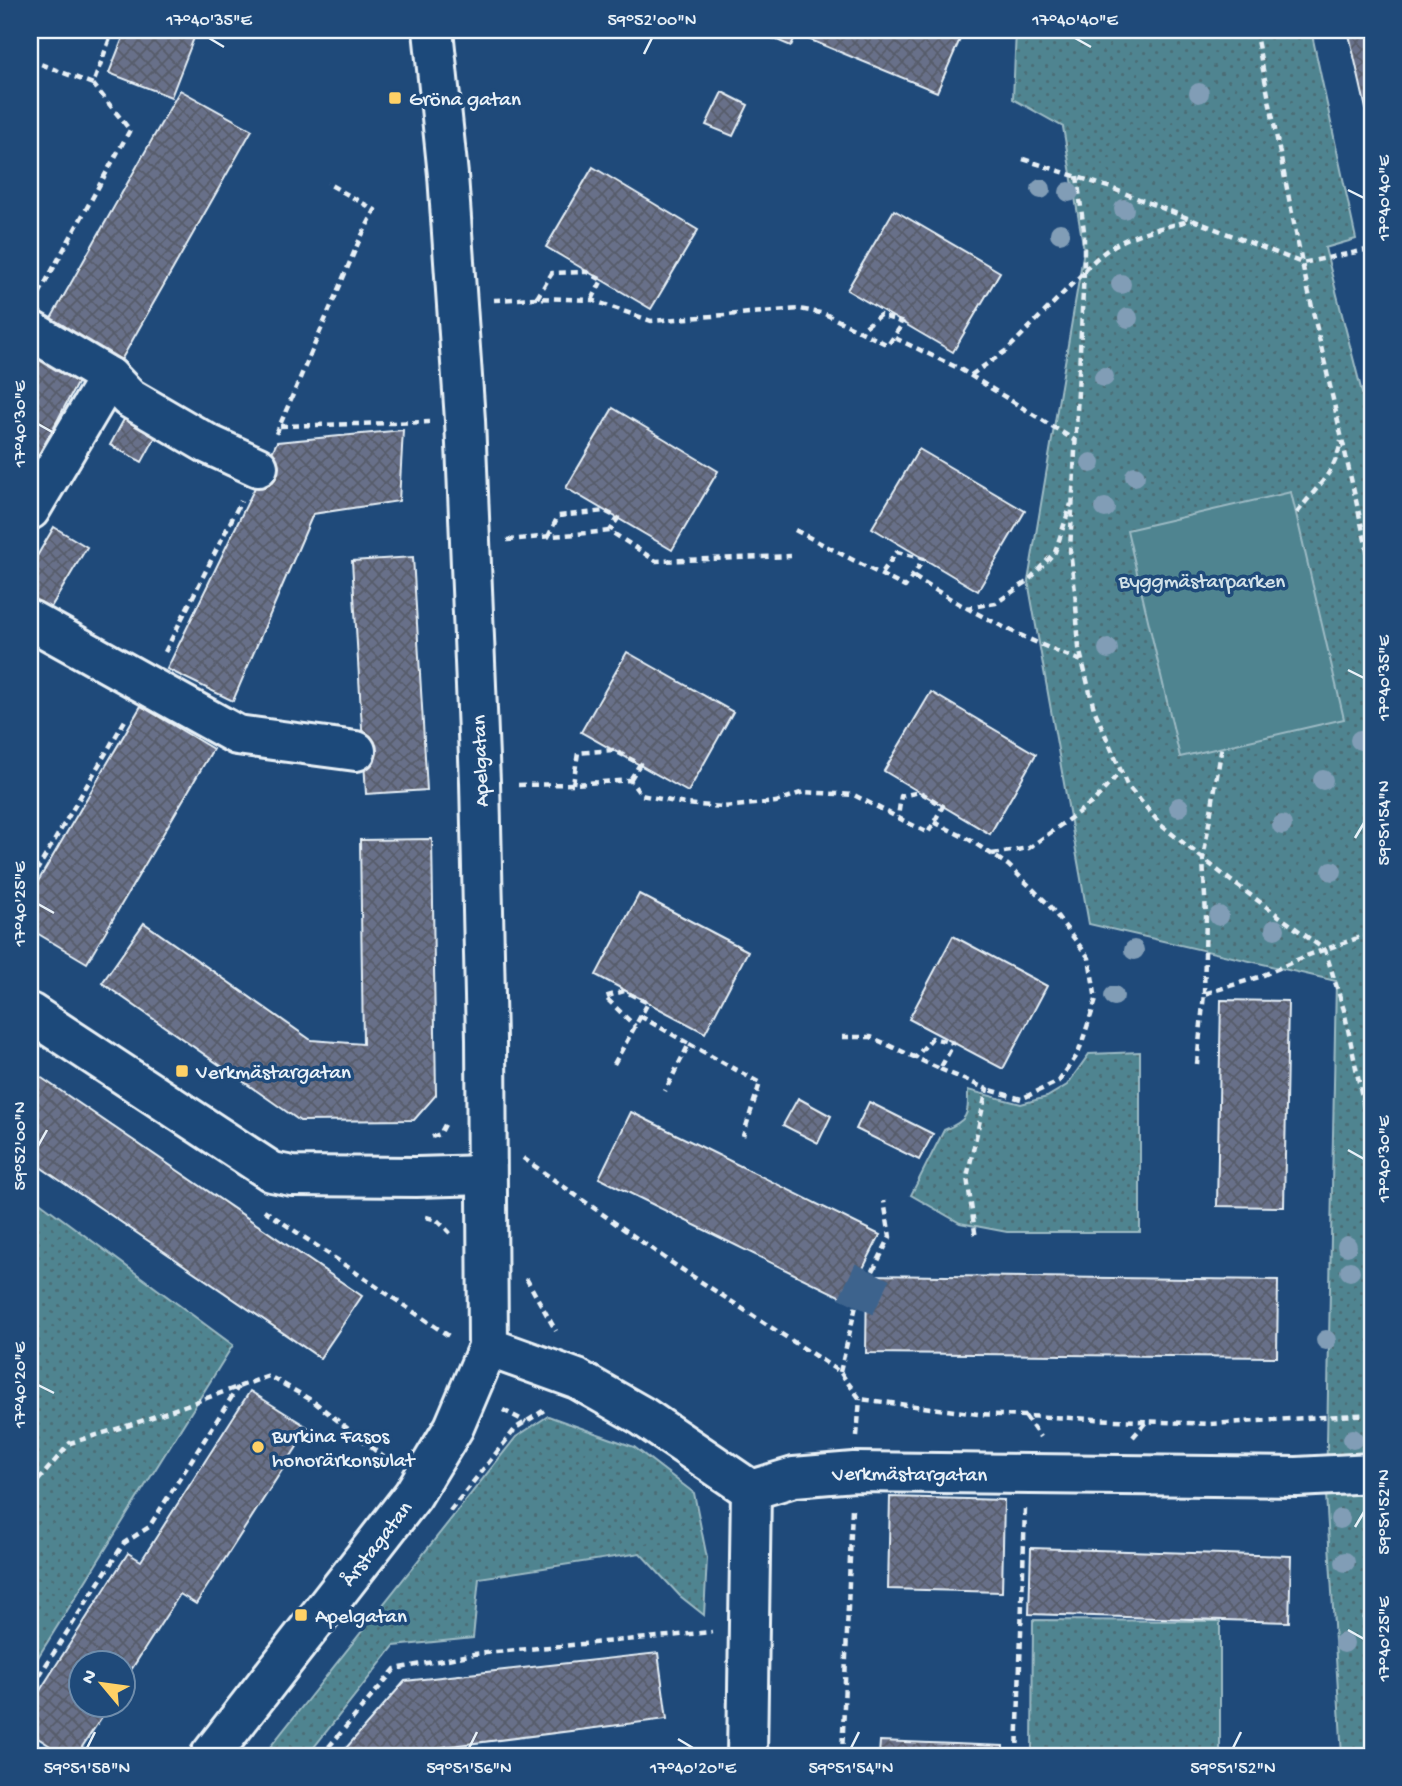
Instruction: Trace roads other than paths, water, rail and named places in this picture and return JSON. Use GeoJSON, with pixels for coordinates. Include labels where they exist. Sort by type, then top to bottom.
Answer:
{"type":"FeatureCollection","features":[{"type":"Feature","properties":{"kind":"street","name":"Apelgatan"},"geometry":{"type":"LineString","coordinates":[[433,30],[448,175],[465,420],[480,782],[488,1347]]}},
{"type":"Feature","properties":{"kind":"street"},"geometry":{"type":"LineString","coordinates":[[31,317],[109,377],[129,398],[208,444],[258,467]]}},
{"type":"Feature","properties":{"kind":"street"},"geometry":{"type":"LineString","coordinates":[[30,510],[109,377]]}},
{"type":"Feature","properties":{"kind":"street"},"geometry":{"type":"LineString","coordinates":[[30,620],[237,735],[356,751]]}},
{"type":"Feature","properties":{"kind":"street"},"geometry":{"type":"LineString","coordinates":[[30,1013],[272,1172],[292,1176],[486,1175]]}},
{"type":"Feature","properties":{"kind":"street"},"geometry":{"type":"LineString","coordinates":[[488,1347],[577,1379],[642,1416],[751,1490],[747,1756]]}},
{"type":"Feature","properties":{"kind":"street","name":"Årstagatan"},"geometry":{"type":"LineString","coordinates":[[210,1756],[413,1495],[454,1427],[488,1347]]}},
{"type":"Feature","properties":{"kind":"street","name":"Verkmästargatan"},"geometry":{"type":"LineString","coordinates":[[751,1490],[794,1477],[854,1472],[1297,1477],[1372,1473]]}},
{"type":"Feature","properties":{"kind":"tunnel"},"geometry":{"type":"LineString","coordinates":[[856,1306],[873,1271]]}},
{"type":"Feature","properties":{"kind":"place","name":"Gröna gatan"},"geometry":{"type":"Point","coordinates":[395,98]}},
{"type":"Feature","properties":{"kind":"place","name":"Verkmästargatan"},"geometry":{"type":"Point","coordinates":[182,1071]}},
{"type":"Feature","properties":{"kind":"place","name":"Burkina Fasos honorärkonsulat"},"geometry":{"type":"Point","coordinates":[258,1447]}},
{"type":"Feature","properties":{"kind":"place","name":"Apelgatan"},"geometry":{"type":"Point","coordinates":[301,1615]}},
{"type":"Feature","properties":{"kind":"park label","name":"Byggmästarparken"},"geometry":{"type":"Point","coordinates":[1202,580]}}]}
